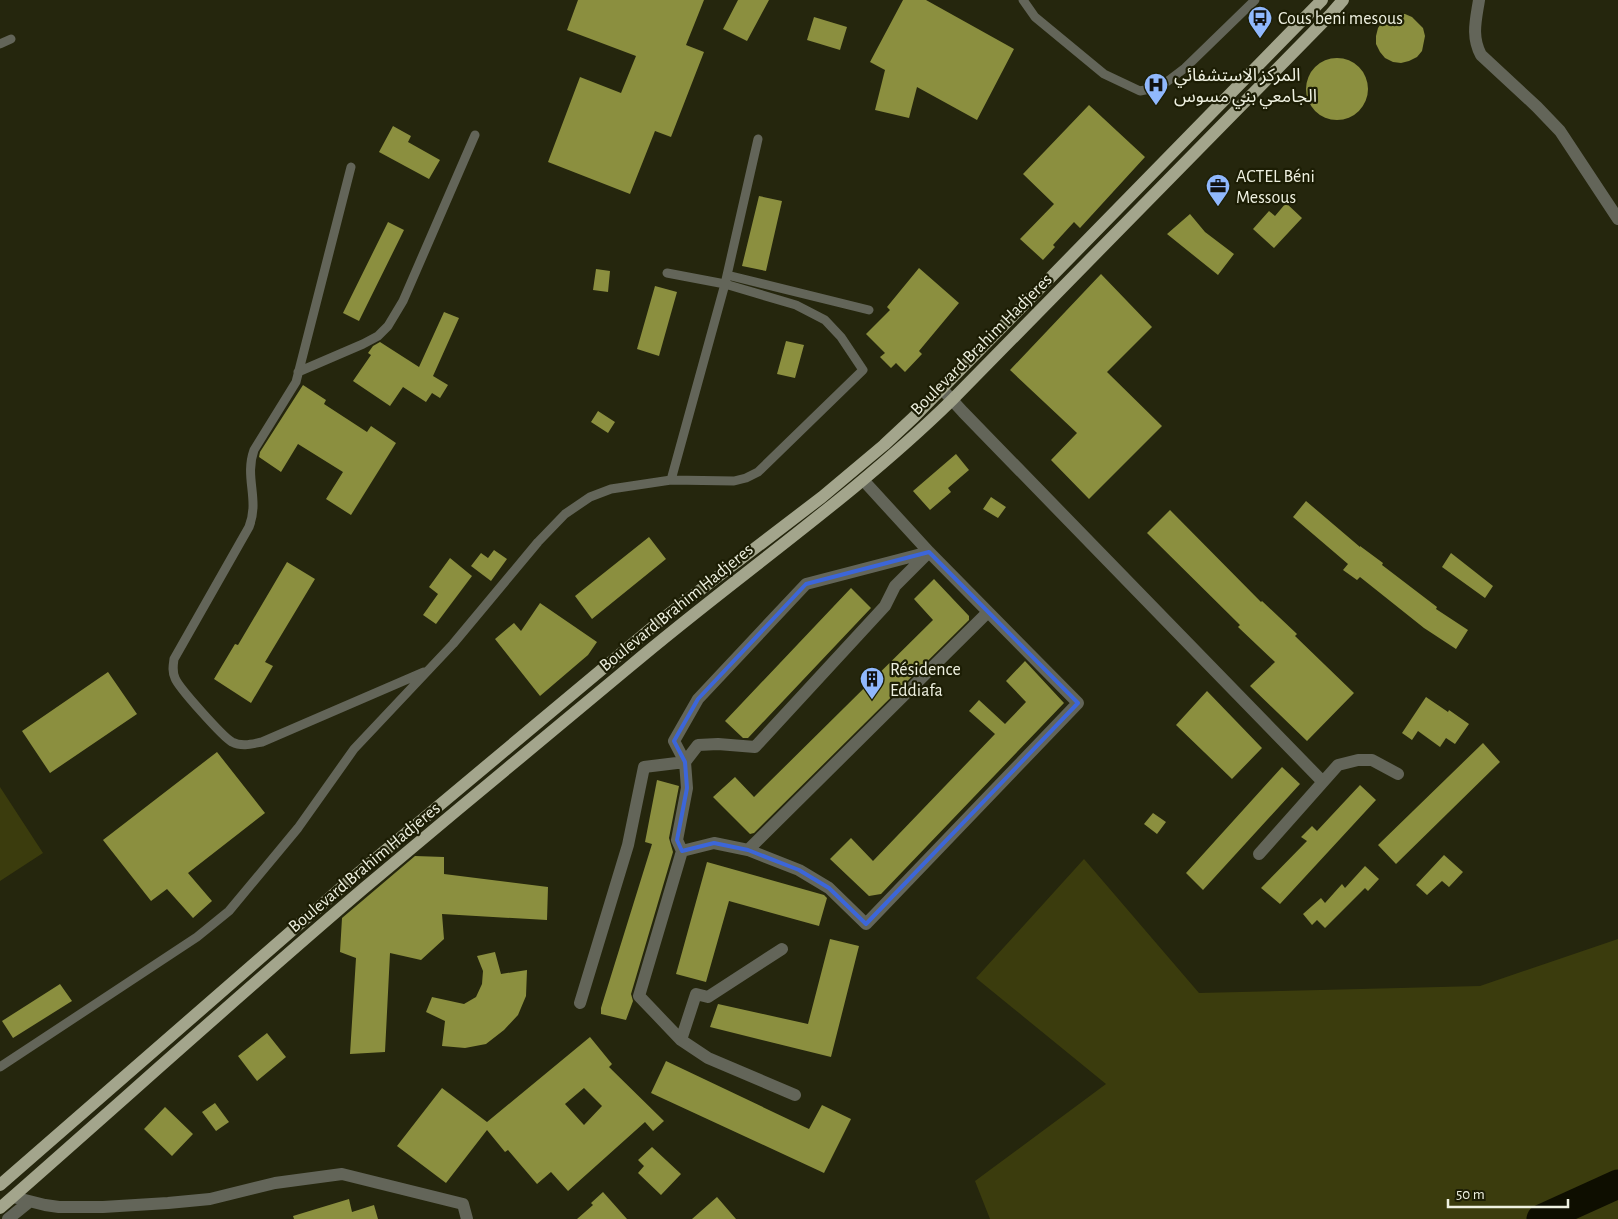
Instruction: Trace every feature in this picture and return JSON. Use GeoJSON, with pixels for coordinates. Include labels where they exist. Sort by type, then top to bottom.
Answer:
{"type":"FeatureCollection","features":[{"type":"Feature","properties":{"kind":"main road"},"geometry":{"type":"LineString","coordinates":[[0,1185],[350,880],[661,620],[853,471],[908,422],[1322,0]]}},
{"type":"Feature","properties":{"kind":"main road","name":"Boulevard Brahim Hadjeres"},"geometry":{"type":"LineString","coordinates":[[1,1206],[362,890],[668,634],[864,481],[952,400],[1331,14],[1342,0]]}},
{"type":"Feature","properties":{"kind":"street"},"geometry":{"type":"LineString","coordinates":[[1479,0],[1474,32],[1475,40],[1482,55],[1560,131],[1618,219]]}},
{"type":"Feature","properties":{"kind":"street"},"geometry":{"type":"LineString","coordinates":[[942,388],[1322,781]]}},
{"type":"Feature","properties":{"kind":"street"},"geometry":{"type":"LineString","coordinates":[[682,851],[714,843],[748,850],[799,870],[829,888],[866,924],[1078,703],[929,552],[864,481]]}},
{"type":"Feature","properties":{"kind":"street"},"geometry":{"type":"LineString","coordinates":[[795,1095],[708,1058],[682,1040],[639,996],[682,851],[677,840],[687,788],[684,762],[674,741],[698,699],[806,584],[929,552]]}},
{"type":"Feature","properties":{"kind":"street"},"geometry":{"type":"LineString","coordinates":[[580,1003],[628,845],[644,767],[684,762],[698,745],[718,744],[755,747],[885,606],[895,586],[929,552]]}},
{"type":"Feature","properties":{"kind":"street"},"geometry":{"type":"LineString","coordinates":[[748,850],[988,612]]}},
{"type":"Feature","properties":{"kind":"street"},"geometry":{"type":"LineString","coordinates":[[1259,854],[1338,765],[1358,760],[1372,760],[1398,774]]}},
{"type":"Feature","properties":{"kind":"street"},"geometry":{"type":"LineString","coordinates":[[682,1040],[696,994],[708,998],[782,949]]}},
{"type":"Feature","properties":{"kind":"street"},"geometry":{"type":"LineString","coordinates":[[13,1197],[59,1207],[168,1204],[210,1199],[275,1184],[342,1174],[463,1204],[467,1219]]}},
{"type":"Feature","properties":{"kind":"street"},"geometry":{"type":"LineString","coordinates":[[8,1219],[29,1202]]}},
{"type":"Feature","properties":{"kind":"lane"},"geometry":{"type":"LineString","coordinates":[[1023,0],[1035,17],[1104,74],[1140,91],[1160,87],[1185,68],[1255,0]]}},
{"type":"Feature","properties":{"kind":"lane"},"geometry":{"type":"LineString","coordinates":[[0,44],[11,40]]}},
{"type":"Feature","properties":{"kind":"lane"},"geometry":{"type":"LineString","coordinates":[[298,372],[364,344],[378,336],[388,326],[403,301],[475,134]]}},
{"type":"Feature","properties":{"kind":"lane"},"geometry":{"type":"LineString","coordinates":[[671,480],[726,284],[758,138]]}},
{"type":"Feature","properties":{"kind":"lane"},"geometry":{"type":"LineString","coordinates":[[351,167],[293,388],[254,450],[250,460],[254,506],[254,516],[250,528],[174,659],[172,668],[175,679],[219,731],[232,742],[244,746],[262,742],[428,670]]}},
{"type":"Feature","properties":{"kind":"lane"},"geometry":{"type":"LineString","coordinates":[[0,1067],[197,937],[229,911],[298,828],[354,749],[453,644],[538,542],[565,514],[590,497],[611,489],[671,480],[734,481],[746,478],[758,472],[863,370],[841,337],[826,320],[796,305],[726,284],[667,273]]}},
{"type":"Feature","properties":{"kind":"lane"},"geometry":{"type":"LineString","coordinates":[[728,274],[869,310]]}},
{"type":"Feature","properties":{"kind":"highlighted area"},"geometry":{"type":"Polygon","coordinates":[[[929,552],[1078,703],[866,924],[829,888],[799,870],[748,850],[714,843],[682,851],[677,840],[687,788],[685,762],[674,741],[698,699],[806,584],[929,552]]]}},
{"type":"Feature","properties":{"kind":"shaded area"},"geometry":{"type":"Polygon","coordinates":[[[0,787],[43,853],[0,881],[0,787]]]}},
{"type":"Feature","properties":{"kind":"shaded area"},"geometry":{"type":"Polygon","coordinates":[[[1084,859],[1199,993],[1480,986],[1618,939],[1618,1219],[990,1219],[975,1181],[1106,1084],[976,978],[1084,859]]]}},
{"type":"Feature","properties":{"kind":"building"},"geometry":{"type":"Polygon","coordinates":[[[578,0],[704,0],[686,45],[704,52],[671,137],[655,131],[630,194],[548,162],[580,77],[621,93],[636,56],[567,30],[578,0]]]}},
{"type":"Feature","properties":{"kind":"building"},"geometry":{"type":"Polygon","coordinates":[[[738,0],[769,0],[747,41],[723,29],[738,0]]]}},
{"type":"Feature","properties":{"kind":"building"},"geometry":{"type":"Polygon","coordinates":[[[903,0],[926,0],[1014,49],[977,120],[917,87],[909,118],[875,110],[885,70],[870,62],[903,0]]]}},
{"type":"Feature","properties":{"kind":"building"},"geometry":{"type":"Polygon","coordinates":[[[1388,14],[1405,14],[1412,17],[1423,28],[1425,36],[1422,51],[1417,57],[1401,63],[1393,62],[1385,58],[1380,52],[1376,44],[1376,36],[1378,28],[1388,14]]]}},
{"type":"Feature","properties":{"kind":"building"},"geometry":{"type":"Polygon","coordinates":[[[814,17],[847,27],[840,50],[807,40],[814,17]]]}},
{"type":"Feature","properties":{"kind":"building"},"geometry":{"type":"Polygon","coordinates":[[[1331,58],[1343,58],[1359,67],[1366,77],[1368,89],[1366,101],[1359,111],[1343,120],[1331,120],[1320,115],[1311,106],[1306,95],[1306,83],[1311,72],[1320,63],[1331,58]]]}},
{"type":"Feature","properties":{"kind":"building"},"geometry":{"type":"Polygon","coordinates":[[[1089,105],[1145,157],[1080,228],[1074,222],[1053,245],[1055,247],[1043,260],[1020,239],[1054,204],[1023,174],[1089,105]]]}},
{"type":"Feature","properties":{"kind":"building"},"geometry":{"type":"Polygon","coordinates":[[[393,126],[411,136],[408,142],[440,160],[429,179],[379,152],[393,126]]]}},
{"type":"Feature","properties":{"kind":"building"},"geometry":{"type":"Polygon","coordinates":[[[759,196],[782,201],[766,271],[742,266],[759,196]]]}},
{"type":"Feature","properties":{"kind":"building"},"geometry":{"type":"Polygon","coordinates":[[[1286,203],[1302,218],[1274,248],[1253,229],[1269,211],[1275,216],[1286,203]]]}},
{"type":"Feature","properties":{"kind":"building"},"geometry":{"type":"Polygon","coordinates":[[[1190,214],[1205,232],[1234,254],[1218,275],[1167,234],[1190,214]]]}},
{"type":"Feature","properties":{"kind":"building"},"geometry":{"type":"Polygon","coordinates":[[[388,222],[404,230],[359,321],[343,313],[388,222]]]}},
{"type":"Feature","properties":{"kind":"building"},"geometry":{"type":"Polygon","coordinates":[[[919,268],[959,303],[919,351],[922,354],[905,372],[896,363],[891,368],[880,357],[885,353],[866,334],[890,310],[887,307],[919,268]]]}},
{"type":"Feature","properties":{"kind":"building"},"geometry":{"type":"Polygon","coordinates":[[[596,269],[610,271],[608,292],[593,290],[596,269]]]}},
{"type":"Feature","properties":{"kind":"building"},"geometry":{"type":"Polygon","coordinates":[[[1101,274],[1152,327],[1107,372],[1162,426],[1089,499],[1051,460],[1077,433],[1010,370],[1101,274]]]}},
{"type":"Feature","properties":{"kind":"building"},"geometry":{"type":"Polygon","coordinates":[[[655,286],[677,292],[659,356],[637,349],[655,286]]]}},
{"type":"Feature","properties":{"kind":"building"},"geometry":{"type":"Polygon","coordinates":[[[444,312],[459,318],[433,376],[448,385],[440,398],[432,393],[426,402],[403,387],[390,406],[353,381],[371,355],[368,353],[373,346],[380,342],[419,367],[444,312]]]}},
{"type":"Feature","properties":{"kind":"building"},"geometry":{"type":"Polygon","coordinates":[[[786,341],[804,345],[795,378],[777,374],[786,341]]]}},
{"type":"Feature","properties":{"kind":"building"},"geometry":{"type":"Polygon","coordinates":[[[303,385],[326,400],[324,404],[367,432],[371,426],[396,443],[351,515],[326,499],[343,472],[298,444],[281,472],[259,457],[260,452],[303,385]]]}},
{"type":"Feature","properties":{"kind":"building"},"geometry":{"type":"Polygon","coordinates":[[[598,411],[615,422],[608,433],[591,422],[598,411]]]}},
{"type":"Feature","properties":{"kind":"building"},"geometry":{"type":"Polygon","coordinates":[[[956,454],[969,470],[948,488],[951,492],[930,510],[913,491],[956,454]]]}},
{"type":"Feature","properties":{"kind":"building"},"geometry":{"type":"Polygon","coordinates":[[[991,497],[1006,507],[998,518],[983,509],[991,497]]]}},
{"type":"Feature","properties":{"kind":"building"},"geometry":{"type":"Polygon","coordinates":[[[1306,501],[1360,547],[1383,563],[1382,565],[1437,607],[1436,609],[1468,630],[1456,649],[1424,628],[1360,577],[1357,580],[1343,570],[1348,564],[1293,517],[1306,501]]]}},
{"type":"Feature","properties":{"kind":"building"},"geometry":{"type":"Polygon","coordinates":[[[1170,510],[1261,602],[1297,634],[1295,636],[1354,693],[1307,741],[1250,686],[1275,662],[1238,627],[1240,625],[1147,533],[1170,510]]]}},
{"type":"Feature","properties":{"kind":"building"},"geometry":{"type":"Polygon","coordinates":[[[649,537],[666,559],[592,619],[575,596],[649,537]]]}},
{"type":"Feature","properties":{"kind":"building"},"geometry":{"type":"Polygon","coordinates":[[[494,550],[507,559],[491,581],[471,566],[481,553],[488,558],[494,550]]]}},
{"type":"Feature","properties":{"kind":"building"},"geometry":{"type":"Polygon","coordinates":[[[1451,553],[1493,586],[1485,598],[1442,567],[1451,553]]]}},
{"type":"Feature","properties":{"kind":"building"},"geometry":{"type":"Polygon","coordinates":[[[450,558],[472,576],[436,624],[423,615],[438,594],[429,587],[450,558]]]}},
{"type":"Feature","properties":{"kind":"building"},"geometry":{"type":"Polygon","coordinates":[[[287,562],[315,579],[265,662],[273,666],[251,703],[214,679],[235,644],[238,645],[287,562]]]}},
{"type":"Feature","properties":{"kind":"building","name":"Résidence Eddiafa"},"geometry":{"type":"Polygon","coordinates":[[[934,579],[969,616],[969,620],[754,833],[750,834],[713,797],[735,777],[754,797],[933,620],[914,599],[934,579]]]}},
{"type":"Feature","properties":{"kind":"building"},"geometry":{"type":"Polygon","coordinates":[[[851,588],[871,608],[748,738],[743,738],[725,721],[851,588]]]}},
{"type":"Feature","properties":{"kind":"building"},"geometry":{"type":"Polygon","coordinates":[[[540,603],[597,642],[588,655],[540,696],[495,639],[514,623],[521,631],[540,603]]]}},
{"type":"Feature","properties":{"kind":"building"},"geometry":{"type":"Polygon","coordinates":[[[1025,661],[1064,703],[881,894],[869,896],[830,859],[851,838],[873,861],[995,734],[969,711],[979,700],[1005,724],[1026,702],[1006,681],[1025,661]]]}},
{"type":"Feature","properties":{"kind":"building"},"geometry":{"type":"Polygon","coordinates":[[[108,672],[137,714],[50,773],[22,731],[108,672]]]}},
{"type":"Feature","properties":{"kind":"building"},"geometry":{"type":"Polygon","coordinates":[[[1207,691],[1262,748],[1232,779],[1176,725],[1207,691]]]}},
{"type":"Feature","properties":{"kind":"building"},"geometry":{"type":"Polygon","coordinates":[[[1426,697],[1469,724],[1455,744],[1446,738],[1440,747],[1418,731],[1412,740],[1402,733],[1426,697]]]}},
{"type":"Feature","properties":{"kind":"building"},"geometry":{"type":"Polygon","coordinates":[[[1483,743],[1500,762],[1396,864],[1378,845],[1483,743]]]}},
{"type":"Feature","properties":{"kind":"building"},"geometry":{"type":"Polygon","coordinates":[[[217,752],[265,813],[188,873],[212,901],[193,918],[167,889],[151,901],[103,840],[217,752]]]}},
{"type":"Feature","properties":{"kind":"building"},"geometry":{"type":"Polygon","coordinates":[[[1282,767],[1300,784],[1203,890],[1186,873],[1282,767]]]}},
{"type":"Feature","properties":{"kind":"building"},"geometry":{"type":"Polygon","coordinates":[[[657,780],[679,786],[669,838],[673,852],[631,994],[633,1001],[626,1020],[601,1014],[601,1008],[652,844],[645,842],[657,780]]]}},
{"type":"Feature","properties":{"kind":"building"},"geometry":{"type":"Polygon","coordinates":[[[1360,785],[1376,800],[1280,904],[1261,888],[1307,841],[1301,837],[1312,826],[1317,831],[1360,785]]]}},
{"type":"Feature","properties":{"kind":"building"},"geometry":{"type":"Polygon","coordinates":[[[1153,813],[1166,822],[1157,834],[1144,824],[1153,813]]]}},
{"type":"Feature","properties":{"kind":"building"},"geometry":{"type":"Polygon","coordinates":[[[1444,855],[1463,872],[1449,887],[1442,881],[1427,895],[1416,885],[1444,855]]]}},
{"type":"Feature","properties":{"kind":"building"},"geometry":{"type":"Polygon","coordinates":[[[415,856],[444,857],[444,874],[548,887],[547,920],[442,914],[444,939],[421,960],[390,953],[385,1052],[350,1054],[356,958],[340,952],[342,918],[415,856]]]}},
{"type":"Feature","properties":{"kind":"building"},"geometry":{"type":"Polygon","coordinates":[[[707,862],[824,895],[827,898],[819,926],[729,901],[706,982],[676,974],[707,862]]]}},
{"type":"Feature","properties":{"kind":"building"},"geometry":{"type":"Polygon","coordinates":[[[1365,866],[1379,879],[1368,891],[1365,888],[1325,928],[1317,920],[1312,925],[1303,914],[1321,898],[1325,903],[1342,884],[1345,888],[1365,866]]]}},
{"type":"Feature","properties":{"kind":"building"},"geometry":{"type":"Polygon","coordinates":[[[830,939],[859,946],[831,1057],[710,1027],[718,1004],[808,1024],[830,939]]]}},
{"type":"Feature","properties":{"kind":"building"},"geometry":{"type":"Polygon","coordinates":[[[495,952],[501,974],[527,970],[526,996],[518,1015],[504,1030],[486,1044],[465,1048],[442,1046],[445,1021],[426,1012],[432,997],[464,1004],[476,997],[482,984],[483,971],[477,956],[495,952]]]}},
{"type":"Feature","properties":{"kind":"building"},"geometry":{"type":"Polygon","coordinates":[[[60,984],[72,1001],[13,1038],[2,1021],[60,984]]]}},
{"type":"Feature","properties":{"kind":"building"},"geometry":{"type":"Polygon","coordinates":[[[267,1033],[286,1057],[257,1081],[238,1056],[267,1033]]]}},
{"type":"Feature","properties":{"kind":"building"},"geometry":{"type":"Polygon","coordinates":[[[590,1037],[612,1064],[609,1067],[664,1121],[653,1131],[645,1122],[568,1191],[551,1172],[537,1184],[508,1150],[505,1152],[487,1130],[446,1183],[397,1146],[442,1088],[487,1122],[590,1037]],[[584,1088],[565,1104],[584,1125],[602,1106],[584,1088]]]}},
{"type":"Feature","properties":{"kind":"building"},"geometry":{"type":"Polygon","coordinates":[[[666,1061],[809,1129],[822,1105],[851,1119],[824,1173],[651,1093],[666,1061]]]}},
{"type":"Feature","properties":{"kind":"building"},"geometry":{"type":"Polygon","coordinates":[[[215,1103],[229,1122],[216,1131],[202,1112],[215,1103]]]}},
{"type":"Feature","properties":{"kind":"building"},"geometry":{"type":"Polygon","coordinates":[[[165,1107],[193,1134],[172,1156],[144,1129],[165,1107]]]}},
{"type":"Feature","properties":{"kind":"building"},"geometry":{"type":"Polygon","coordinates":[[[652,1147],[681,1174],[661,1195],[638,1173],[644,1166],[638,1160],[652,1147]]]}},
{"type":"Feature","properties":{"kind":"building"},"geometry":{"type":"Polygon","coordinates":[[[603,1192],[627,1219],[577,1219],[593,1205],[591,1203],[603,1192]]]}},
{"type":"Feature","properties":{"kind":"building"},"geometry":{"type":"Polygon","coordinates":[[[717,1197],[736,1219],[692,1219],[717,1197]]]}},
{"type":"Feature","properties":{"kind":"building"},"geometry":{"type":"Polygon","coordinates":[[[349,1199],[352,1212],[374,1205],[378,1219],[294,1219],[293,1216],[349,1199]]]}},
{"type":"Feature","properties":{"kind":"waterway"},"geometry":{"type":"LineString","coordinates":[[1541,1219],[1618,1184]]}},
{"type":"Feature","properties":{"kind":"place","name":"Cous beni mesous"},"geometry":{"type":"Point","coordinates":[1260,39]}},
{"type":"Feature","properties":{"kind":"place","name":"المركز الاستشفائي الجامعي بني مسوس"},"geometry":{"type":"Point","coordinates":[1156,106]}},
{"type":"Feature","properties":{"kind":"place","name":"ACTEL Béni Messous"},"geometry":{"type":"Point","coordinates":[1218,207]}},
{"type":"Feature","properties":{"kind":"place","name":"Résidence Eddiafa"},"geometry":{"type":"Point","coordinates":[872,700]}}]}
